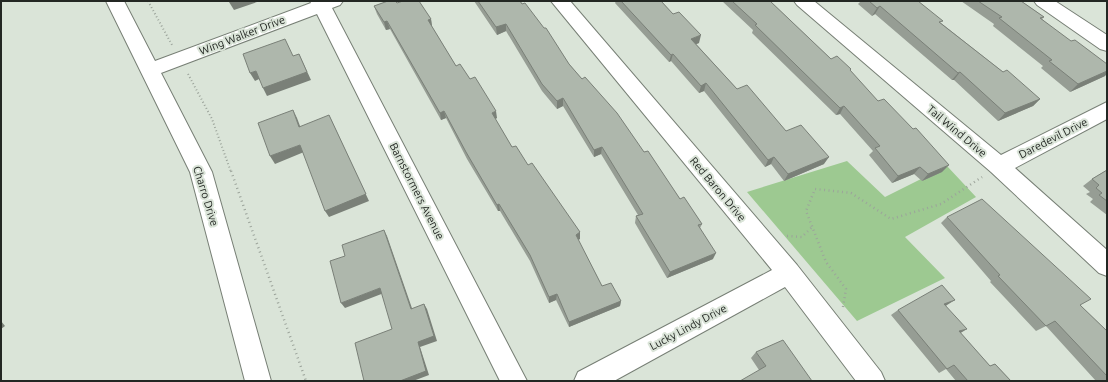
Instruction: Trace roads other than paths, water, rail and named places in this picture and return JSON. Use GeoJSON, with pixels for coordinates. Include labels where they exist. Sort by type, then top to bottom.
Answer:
{"type":"FeatureCollection","features":[{"type":"Feature","properties":{"kind":"street","name":"Charro Drive"},"geometry":{"type":"LineString","coordinates":[[115,1],[201,172],[258,381]]}},
{"type":"Feature","properties":{"kind":"street","name":"Red Baron Drive"},"geometry":{"type":"LineString","coordinates":[[560,1],[789,274],[872,381]]}},
{"type":"Feature","properties":{"kind":"street","name":"Tail Wind Drive"},"geometry":{"type":"LineString","coordinates":[[803,1],[999,166],[1107,265]]}},
{"type":"Feature","properties":{"kind":"street"},"geometry":{"type":"LineString","coordinates":[[1043,1],[1107,44]]}},
{"type":"Feature","properties":{"kind":"street","name":"Wing Walker Drive"},"geometry":{"type":"LineString","coordinates":[[150,70],[325,2]]}},
{"type":"Feature","properties":{"kind":"street","name":"Barnstormers Avenue"},"geometry":{"type":"LineString","coordinates":[[325,2],[514,381]]}},
{"type":"Feature","properties":{"kind":"street","name":"Daredevil Drive"},"geometry":{"type":"LineString","coordinates":[[999,166],[1107,110]]}},
{"type":"Feature","properties":{"kind":"street","name":"Lucky Lindy Drive"},"geometry":{"type":"LineString","coordinates":[[587,381],[789,274]]}}]}
